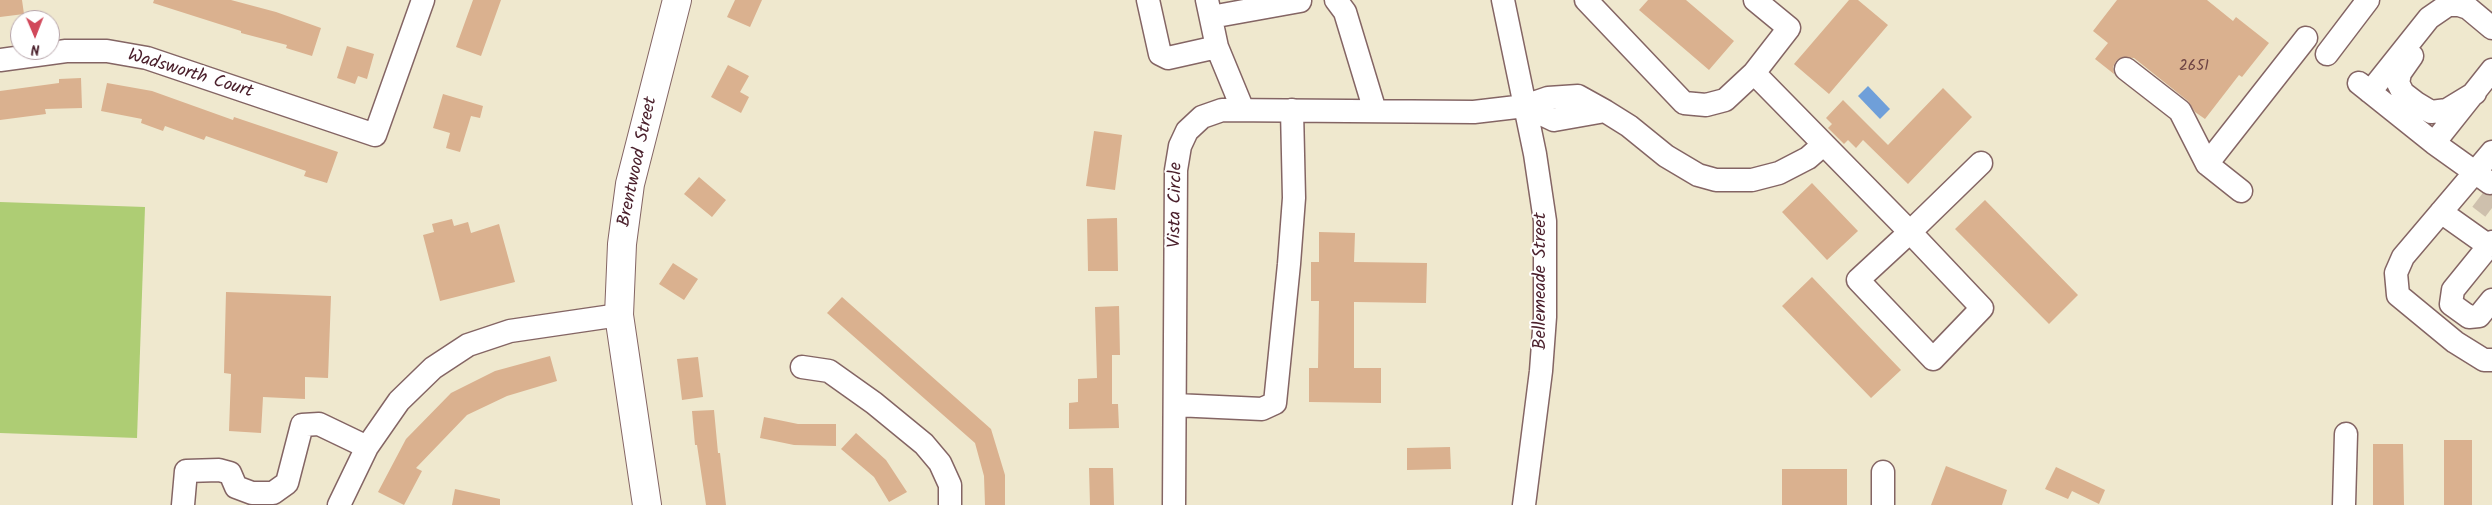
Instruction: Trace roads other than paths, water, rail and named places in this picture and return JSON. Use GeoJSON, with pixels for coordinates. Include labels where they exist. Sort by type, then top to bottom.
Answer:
{"type":"FeatureCollection","features":[{"type":"Feature","properties":{"kind":"main road","name":"Brentwood Street"},"geometry":{"type":"LineString","coordinates":[[646,505],[619,315],[622,244],[630,184],[677,0]]}},
{"type":"Feature","properties":{"kind":"street","name":"Wadsworth Court"},"geometry":{"type":"LineString","coordinates":[[0,60],[66,51],[107,51],[147,58],[375,135],[423,0]]}},
{"type":"Feature","properties":{"kind":"street"},"geometry":{"type":"LineString","coordinates":[[1148,0],[1160,54],[1168,58],[1217,47]]}},
{"type":"Feature","properties":{"kind":"street"},"geometry":{"type":"LineString","coordinates":[[1336,0],[1345,12],[1375,111]]}},
{"type":"Feature","properties":{"kind":"street","name":"Bellemeade Street"},"geometry":{"type":"LineString","coordinates":[[1503,0],[1525,106],[1544,221],[1545,317],[1529,504]]}},
{"type":"Feature","properties":{"kind":"street"},"geometry":{"type":"LineString","coordinates":[[1586,0],[1684,103],[1706,105],[1725,100],[1754,73],[1789,28],[1755,0]]}},
{"type":"Feature","properties":{"kind":"street"},"geometry":{"type":"LineString","coordinates":[[2327,54],[2368,0]]}},
{"type":"Feature","properties":{"kind":"street"},"geometry":{"type":"LineString","coordinates":[[1243,110],[1217,47],[1209,9],[1300,1]]}},
{"type":"Feature","properties":{"kind":"street"},"geometry":{"type":"LineString","coordinates":[[2477,185],[2434,143],[2364,87],[2425,24],[2448,5],[2459,5],[2468,8],[2492,28]]}},
{"type":"Feature","properties":{"kind":"street"},"geometry":{"type":"LineString","coordinates":[[2425,24],[2420,45],[2400,73],[2398,83],[2403,93],[2431,112],[2447,110],[2475,93]]}},
{"type":"Feature","properties":{"kind":"street"},"geometry":{"type":"LineString","coordinates":[[2207,164],[2306,38]]}},
{"type":"Feature","properties":{"kind":"street"},"geometry":{"type":"LineString","coordinates":[[2126,69],[2180,110],[2207,164],[2241,191]]}},
{"type":"Feature","properties":{"kind":"street"},"geometry":{"type":"LineString","coordinates":[[2434,143],[2492,70]]}},
{"type":"Feature","properties":{"kind":"street"},"geometry":{"type":"LineString","coordinates":[[1754,73],[1910,232],[1982,308],[1933,359],[1858,280],[1910,232],[1982,163]]}},
{"type":"Feature","properties":{"kind":"street"},"geometry":{"type":"LineString","coordinates":[[1525,106],[1554,120],[1605,111],[1629,126],[1666,156],[1698,175],[1716,180],[1752,180],[1779,173],[1808,158],[1823,145]]}},
{"type":"Feature","properties":{"kind":"street","name":"Vista Circle"},"geometry":{"type":"LineString","coordinates":[[1174,505],[1176,170],[1180,146],[1186,131],[1202,117],[1222,110],[1474,112],[1525,106]]}},
{"type":"Feature","properties":{"kind":"street"},"geometry":{"type":"LineString","coordinates":[[1175,405],[1262,409],[1275,403],[1294,198],[1292,110]]}},
{"type":"Feature","properties":{"kind":"street"},"geometry":{"type":"LineString","coordinates":[[2492,152],[2477,185],[2441,212],[2404,257],[2396,273],[2398,295],[2455,342],[2484,360],[2492,360]]}},
{"type":"Feature","properties":{"kind":"street"},"geometry":{"type":"LineString","coordinates":[[2441,212],[2490,244],[2453,290],[2451,304],[2469,317],[2479,316],[2492,300]]}},
{"type":"Feature","properties":{"kind":"street"},"geometry":{"type":"LineString","coordinates":[[339,505],[367,447],[399,401],[433,368],[468,345],[510,331],[619,315]]}},
{"type":"Feature","properties":{"kind":"street"},"geometry":{"type":"LineString","coordinates":[[802,367],[829,371],[874,402],[924,444],[940,463],[950,485],[950,505]]}},
{"type":"Feature","properties":{"kind":"street"},"geometry":{"type":"LineString","coordinates":[[183,505],[186,471],[220,470],[230,472],[236,487],[252,494],[273,492],[287,483],[302,425],[319,424],[367,447]]}},
{"type":"Feature","properties":{"kind":"street"},"geometry":{"type":"LineString","coordinates":[[2344,505],[2346,434]]}},
{"type":"Feature","properties":{"kind":"street"},"geometry":{"type":"LineString","coordinates":[[1882,505],[1883,472]]}},
{"type":"Feature","properties":{"kind":"water"},"geometry":{"type":"Polygon","coordinates":[[[1868,86],[1890,109],[1880,119],[1858,96],[1868,86]]]}},
{"type":"Feature","properties":{"kind":"tunnel"},"geometry":{"type":"LineString","coordinates":[[2479,198],[2492,208]]}}]}
